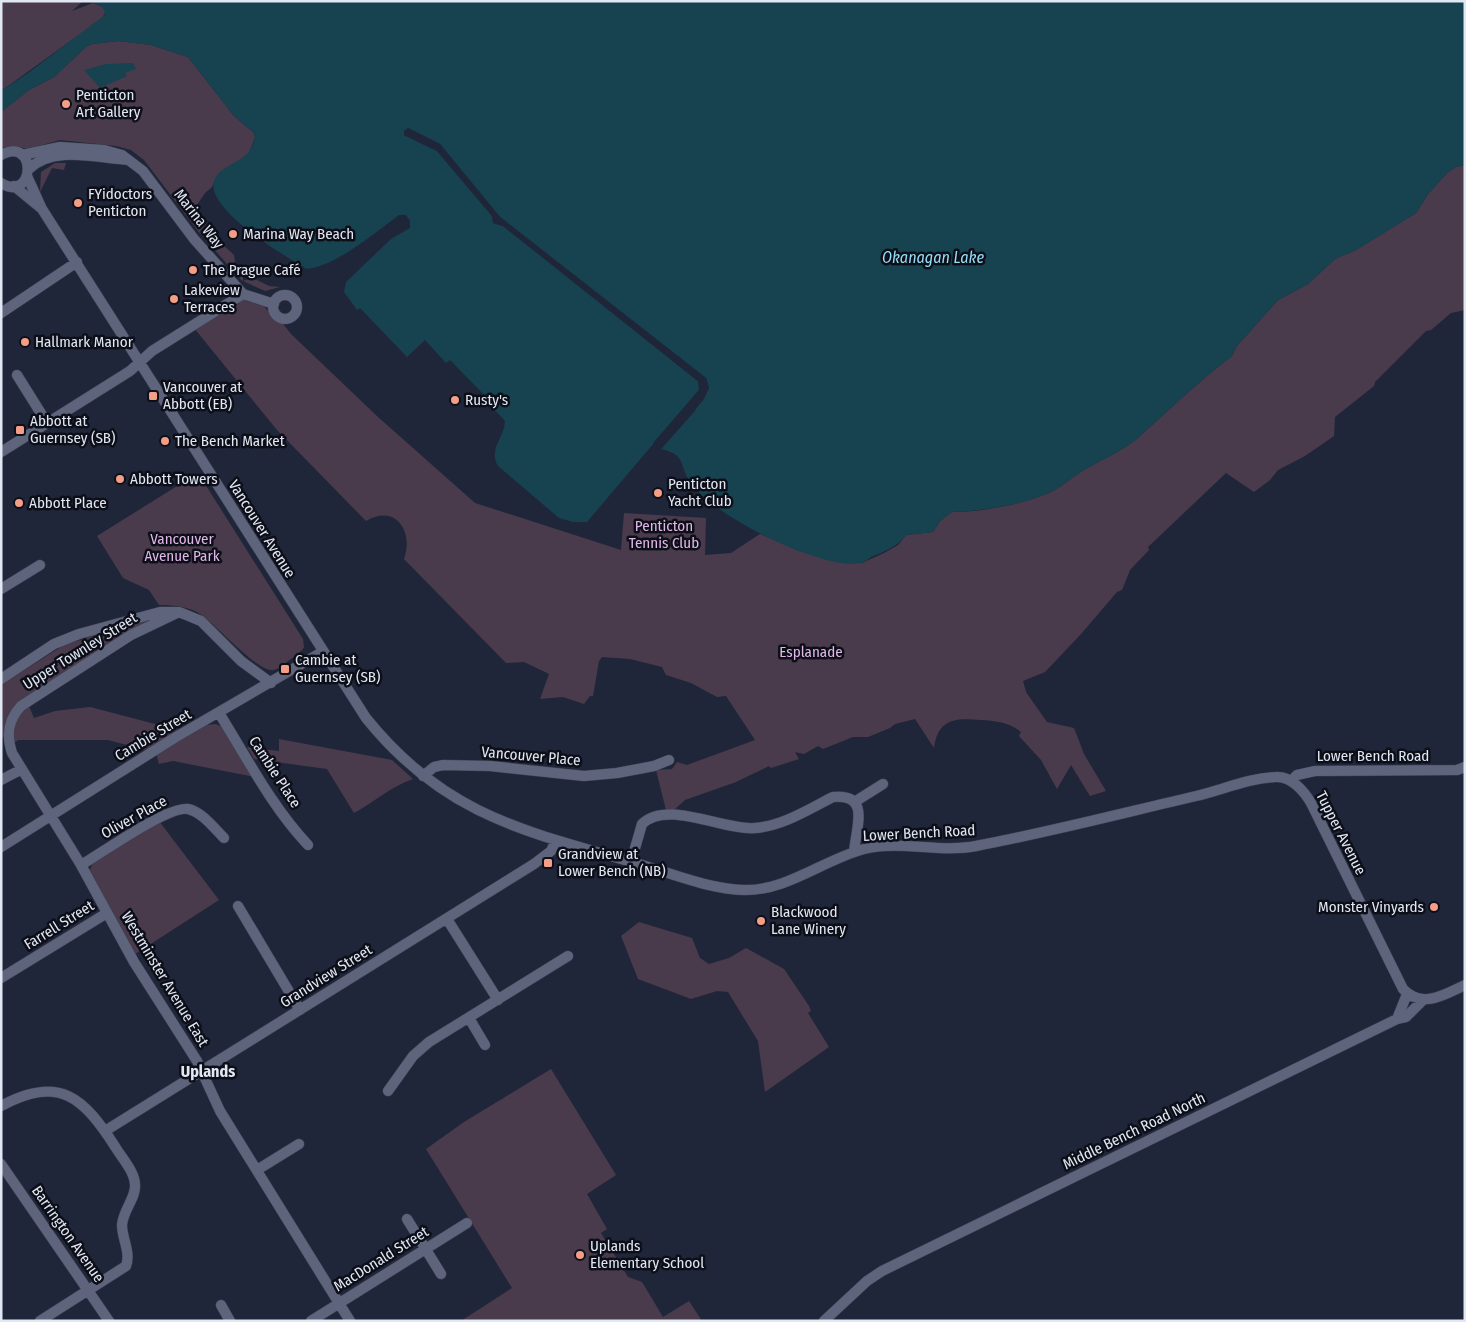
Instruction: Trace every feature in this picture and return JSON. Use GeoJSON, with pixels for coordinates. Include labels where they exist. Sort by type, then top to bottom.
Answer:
{"type":"FeatureCollection","features":[{"type":"Feature","properties":{"kind":"street","name":"Marina Way"},"geometry":{"type":"LineString","coordinates":[[1,155],[11,152],[22,155],[60,147],[72,147],[113,151],[130,160],[143,171],[194,239],[244,294],[274,304]]}},
{"type":"Feature","properties":{"kind":"street"},"geometry":{"type":"LineString","coordinates":[[5,185],[22,183],[39,161],[57,154],[130,160]]}},
{"type":"Feature","properties":{"kind":"street","name":"Vancouver Avenue"},"geometry":{"type":"LineString","coordinates":[[22,155],[42,209],[322,652],[366,718],[384,741],[423,776]]}},
{"type":"Feature","properties":{"kind":"street","name":"Vancouver Avenue"},"geometry":{"type":"LineString","coordinates":[[5,185],[42,209]]}},
{"type":"Feature","properties":{"kind":"street"},"geometry":{"type":"LineString","coordinates":[[1,313],[77,262]]}},
{"type":"Feature","properties":{"kind":"street"},"geometry":{"type":"LineString","coordinates":[[1,452],[130,371],[152,351],[244,294]]}},
{"type":"Feature","properties":{"kind":"street"},"geometry":{"type":"LineString","coordinates":[[17,375],[47,422]]}},
{"type":"Feature","properties":{"kind":"street"},"geometry":{"type":"LineString","coordinates":[[1,589],[40,565]]}},
{"type":"Feature","properties":{"kind":"street"},"geometry":{"type":"LineString","coordinates":[[1,679],[54,644],[79,634],[160,612],[179,612],[201,621],[242,661],[271,683]]}},
{"type":"Feature","properties":{"kind":"street","name":"Upper Townley Street"},"geometry":{"type":"LineString","coordinates":[[9,728],[13,714],[21,706],[59,679],[131,635],[179,612]]}},
{"type":"Feature","properties":{"kind":"street","name":"Cambie Street"},"geometry":{"type":"LineString","coordinates":[[1,847],[176,737],[322,652]]}},
{"type":"Feature","properties":{"kind":"street","name":"Cambie Place"},"geometry":{"type":"LineString","coordinates":[[220,713],[277,805],[294,830],[308,845]]}},
{"type":"Feature","properties":{"kind":"street","name":"Westminster Avenue East"},"geometry":{"type":"LineString","coordinates":[[9,728],[8,740],[12,753],[82,865],[134,962],[201,1070],[220,1111],[350,1321]]}},
{"type":"Feature","properties":{"kind":"street","name":"Vancouver Place"},"geometry":{"type":"LineString","coordinates":[[423,776],[434,767],[443,765],[490,766],[584,776],[617,773],[654,766],[669,760]]}},
{"type":"Feature","properties":{"kind":"street","name":"Lower Bench Road"},"geometry":{"type":"LineString","coordinates":[[423,776],[481,813],[518,828],[713,885],[756,890],[784,882],[854,852],[878,847],[972,846],[1213,792],[1263,778],[1278,776],[1291,781],[1297,775],[1315,771],[1457,770],[1465,767]]}},
{"type":"Feature","properties":{"kind":"street"},"geometry":{"type":"LineString","coordinates":[[1,780],[22,769]]}},
{"type":"Feature","properties":{"kind":"street","name":"Tupper Avenue"},"geometry":{"type":"LineString","coordinates":[[1291,781],[1301,789],[1311,803],[1399,984],[1407,994]]}},
{"type":"Feature","properties":{"kind":"street"},"geometry":{"type":"LineString","coordinates":[[856,801],[883,784]]}},
{"type":"Feature","properties":{"kind":"street"},"geometry":{"type":"LineString","coordinates":[[631,862],[642,824],[656,816],[680,815],[730,827],[755,828],[784,822],[833,797],[851,798],[856,801],[858,809],[854,852]]}},
{"type":"Feature","properties":{"kind":"street","name":"Oliver Place"},"geometry":{"type":"LineString","coordinates":[[82,865],[157,819],[182,809],[196,812],[224,838]]}},
{"type":"Feature","properties":{"kind":"street","name":"Grandview Street"},"geometry":{"type":"LineString","coordinates":[[105,1131],[534,864],[550,852],[556,840]]}},
{"type":"Feature","properties":{"kind":"street"},"geometry":{"type":"LineString","coordinates":[[238,906],[300,1010]]}},
{"type":"Feature","properties":{"kind":"street","name":"Farrell Street"},"geometry":{"type":"LineString","coordinates":[[1,978],[107,913]]}},
{"type":"Feature","properties":{"kind":"street"},"geometry":{"type":"LineString","coordinates":[[447,919],[498,1000]]}},
{"type":"Feature","properties":{"kind":"street"},"geometry":{"type":"LineString","coordinates":[[388,1090],[421,1048],[568,956]]}},
{"type":"Feature","properties":{"kind":"street","name":"Middle Bench Road North"},"geometry":{"type":"LineString","coordinates":[[824,1321],[867,1281],[882,1271],[1397,1019],[1406,1017],[1423,1000],[1439,997],[1465,985]]}},
{"type":"Feature","properties":{"kind":"street"},"geometry":{"type":"LineString","coordinates":[[1397,1019],[1407,994],[1423,1000]]}},
{"type":"Feature","properties":{"kind":"street"},"geometry":{"type":"LineString","coordinates":[[469,1018],[485,1045]]}},
{"type":"Feature","properties":{"kind":"street"},"geometry":{"type":"LineString","coordinates":[[1,1106],[29,1093],[46,1092],[62,1093],[85,1105],[105,1131],[132,1174],[135,1185],[123,1220],[123,1240],[128,1261],[122,1270],[40,1321]]}},
{"type":"Feature","properties":{"kind":"street"},"geometry":{"type":"LineString","coordinates":[[257,1170],[299,1144]]}},
{"type":"Feature","properties":{"kind":"street","name":"Barrington Avenue"},"geometry":{"type":"LineString","coordinates":[[1,1164],[109,1321]]}},
{"type":"Feature","properties":{"kind":"street"},"geometry":{"type":"LineString","coordinates":[[407,1218],[441,1274]]}},
{"type":"Feature","properties":{"kind":"street","name":"MacDonald Street"},"geometry":{"type":"LineString","coordinates":[[311,1321],[467,1223]]}},
{"type":"Feature","properties":{"kind":"street"},"geometry":{"type":"LineString","coordinates":[[221,1305],[230,1321]]}},
{"type":"Feature","properties":{"kind":"green space"},"geometry":{"type":"Polygon","coordinates":[[[1,1],[83,1],[72,11],[93,3],[103,7],[106,12],[101,19],[1,91],[1,1]]]}},
{"type":"Feature","properties":{"kind":"green space"},"geometry":{"type":"Polygon","coordinates":[[[119,41],[151,45],[188,57],[234,116],[253,132],[255,137],[249,154],[218,174],[212,187],[205,193],[195,208],[223,245],[234,255],[235,262],[231,268],[233,271],[198,231],[144,160],[131,150],[116,146],[60,140],[28,149],[14,146],[1,148],[1,112],[29,90],[54,77],[86,47],[92,44],[119,41]]]}},
{"type":"Feature","properties":{"kind":"green space"},"geometry":{"type":"Polygon","coordinates":[[[55,163],[66,163],[64,170],[52,168],[40,192],[41,172],[55,163]]]}},
{"type":"Feature","properties":{"kind":"green space","name":"Esplanade"},"geometry":{"type":"Polygon","coordinates":[[[1465,165],[1465,310],[1451,313],[1431,330],[1426,331],[1375,382],[1374,386],[1335,417],[1334,436],[1305,456],[1278,470],[1270,480],[1254,492],[1226,473],[1148,547],[1149,550],[1130,570],[1122,590],[1117,592],[1045,672],[1023,681],[1026,692],[1047,722],[1074,728],[1084,754],[1106,791],[1090,796],[1071,765],[1057,789],[1041,760],[1019,736],[1021,732],[1012,726],[992,721],[956,720],[944,725],[936,738],[934,748],[915,719],[895,724],[868,737],[853,737],[823,749],[818,746],[804,754],[795,752],[799,759],[771,768],[769,766],[736,782],[685,800],[674,810],[666,810],[656,770],[672,769],[677,762],[687,765],[755,740],[726,696],[717,697],[691,683],[666,675],[662,667],[630,659],[602,657],[599,661],[593,696],[590,696],[584,704],[563,697],[540,699],[549,674],[524,662],[506,663],[404,559],[406,539],[400,523],[394,518],[386,516],[377,516],[366,521],[277,430],[194,328],[242,300],[264,306],[274,319],[283,324],[291,334],[378,417],[475,503],[621,550],[624,513],[706,518],[705,555],[731,553],[760,534],[799,551],[830,560],[862,563],[898,545],[906,535],[933,532],[940,521],[952,512],[1001,507],[1049,493],[1086,469],[1129,445],[1196,385],[1232,356],[1236,347],[1278,300],[1308,284],[1335,259],[1356,250],[1416,213],[1428,194],[1447,173],[1456,167],[1465,165]]]}},
{"type":"Feature","properties":{"kind":"green space"},"geometry":{"type":"Polygon","coordinates":[[[236,269],[243,271],[243,281],[241,280],[233,271],[236,269]]]}},
{"type":"Feature","properties":{"kind":"green space"},"geometry":{"type":"Polygon","coordinates":[[[253,278],[269,286],[280,287],[265,291],[243,281],[253,278]]]}},
{"type":"Feature","properties":{"kind":"green space","name":"Vancouver Avenue Park"},"geometry":{"type":"Polygon","coordinates":[[[198,473],[303,639],[304,647],[300,652],[274,670],[257,664],[197,612],[178,606],[159,605],[149,590],[123,578],[97,536],[198,473]]]}},
{"type":"Feature","properties":{"kind":"green space"},"geometry":{"type":"Polygon","coordinates":[[[163,614],[20,704],[1,741],[1,685],[64,645],[163,614]]]}},
{"type":"Feature","properties":{"kind":"green space"},"geometry":{"type":"Polygon","coordinates":[[[28,704],[34,718],[55,711],[90,707],[178,730],[146,750],[108,740],[18,740],[14,743],[13,722],[28,704]]]}},
{"type":"Feature","properties":{"kind":"green space"},"geometry":{"type":"Polygon","coordinates":[[[215,724],[224,727],[255,777],[173,761],[159,764],[156,753],[207,725],[215,724]]]}},
{"type":"Feature","properties":{"kind":"green space"},"geometry":{"type":"Polygon","coordinates":[[[279,739],[392,760],[413,779],[390,790],[354,813],[327,769],[254,759],[247,747],[279,751],[279,739]]]}},
{"type":"Feature","properties":{"kind":"green space"},"geometry":{"type":"Polygon","coordinates":[[[159,821],[219,900],[135,954],[90,870],[93,862],[159,821]]]}},
{"type":"Feature","properties":{"kind":"green space"},"geometry":{"type":"Polygon","coordinates":[[[639,922],[692,938],[700,958],[709,964],[729,958],[746,948],[784,969],[809,1006],[811,1011],[808,1013],[829,1047],[765,1092],[758,1041],[728,992],[717,991],[691,999],[638,979],[621,936],[639,922]]]}},
{"type":"Feature","properties":{"kind":"green space"},"geometry":{"type":"Polygon","coordinates":[[[551,1069],[616,1175],[587,1194],[607,1229],[601,1233],[628,1277],[642,1282],[663,1317],[689,1301],[702,1321],[461,1321],[512,1288],[426,1149],[464,1122],[551,1069]]]}},
{"type":"Feature","properties":{"kind":"water","name":"Okanagan Lake"},"geometry":{"type":"Polygon","coordinates":[[[90,1],[1465,1],[1465,165],[1456,167],[1447,173],[1428,194],[1416,213],[1356,250],[1335,259],[1308,284],[1278,300],[1236,347],[1232,356],[1196,385],[1129,445],[1086,469],[1049,493],[1001,507],[952,512],[940,521],[933,532],[906,535],[894,546],[864,562],[845,563],[826,560],[781,544],[738,521],[696,490],[687,477],[680,459],[674,454],[661,449],[694,412],[709,388],[706,378],[500,217],[440,144],[408,128],[404,135],[437,151],[492,216],[493,223],[503,226],[700,383],[699,390],[587,522],[573,522],[559,518],[498,466],[495,454],[505,421],[494,409],[490,401],[450,360],[446,363],[425,340],[407,357],[360,308],[357,310],[344,292],[346,282],[391,239],[410,228],[410,221],[406,215],[399,215],[343,255],[318,267],[307,269],[263,241],[229,213],[217,198],[213,185],[219,173],[250,151],[255,137],[253,132],[234,116],[188,57],[151,45],[119,41],[92,44],[86,47],[54,77],[29,90],[1,112],[1,91],[105,15],[103,7],[90,1]]]}},
{"type":"Feature","properties":{"kind":"water"},"geometry":{"type":"Polygon","coordinates":[[[133,63],[136,69],[125,73],[127,76],[100,88],[84,70],[106,64],[133,63]]]}},
{"type":"Feature","properties":{"kind":"pier"},"geometry":{"type":"Polygon","coordinates":[[[408,128],[440,144],[500,217],[706,378],[709,388],[704,399],[661,449],[660,447],[702,397],[706,388],[704,380],[498,219],[438,146],[407,132],[439,149],[494,215],[495,221],[504,224],[700,379],[701,392],[655,444],[653,443],[699,390],[698,380],[503,226],[493,223],[492,216],[437,151],[404,135],[404,131],[408,128]]]}},
{"type":"Feature","properties":{"kind":"place","name":"Penticton Art Gallery"},"geometry":{"type":"Point","coordinates":[66,104]}},
{"type":"Feature","properties":{"kind":"place","name":"FYidoctors Penticton"},"geometry":{"type":"Point","coordinates":[78,203]}},
{"type":"Feature","properties":{"kind":"place","name":"Marina Way Beach"},"geometry":{"type":"Point","coordinates":[233,234]}},
{"type":"Feature","properties":{"kind":"place","name":"The Prague Café"},"geometry":{"type":"Point","coordinates":[193,270]}},
{"type":"Feature","properties":{"kind":"place","name":"Lakeview Terraces"},"geometry":{"type":"Point","coordinates":[174,299]}},
{"type":"Feature","properties":{"kind":"place","name":"Hallmark Manor"},"geometry":{"type":"Point","coordinates":[25,342]}},
{"type":"Feature","properties":{"kind":"place","name":"Vancouver at Abbott (EB)"},"geometry":{"type":"Point","coordinates":[153,396]}},
{"type":"Feature","properties":{"kind":"place","name":"Rusty's"},"geometry":{"type":"Point","coordinates":[455,400]}},
{"type":"Feature","properties":{"kind":"place","name":"Abbott at Guernsey (SB)"},"geometry":{"type":"Point","coordinates":[20,430]}},
{"type":"Feature","properties":{"kind":"place","name":"The Bench Market"},"geometry":{"type":"Point","coordinates":[165,441]}},
{"type":"Feature","properties":{"kind":"place","name":"Abbott Towers"},"geometry":{"type":"Point","coordinates":[120,479]}},
{"type":"Feature","properties":{"kind":"place","name":"Penticton Yacht Club"},"geometry":{"type":"Point","coordinates":[658,493]}},
{"type":"Feature","properties":{"kind":"place","name":"Abbott Place"},"geometry":{"type":"Point","coordinates":[19,503]}},
{"type":"Feature","properties":{"kind":"place","name":"Cambie at Guernsey (SB)"},"geometry":{"type":"Point","coordinates":[285,669]}},
{"type":"Feature","properties":{"kind":"place","name":"Grandview at Lower Bench (NB)"},"geometry":{"type":"Point","coordinates":[548,863]}},
{"type":"Feature","properties":{"kind":"place","name":"Monster Vinyards"},"geometry":{"type":"Point","coordinates":[1434,907]}},
{"type":"Feature","properties":{"kind":"place","name":"Blackwood Lane Winery"},"geometry":{"type":"Point","coordinates":[761,921]}},
{"type":"Feature","properties":{"kind":"place","name":"Uplands Elementary School"},"geometry":{"type":"Point","coordinates":[580,1255]}},
{"type":"Feature","properties":{"kind":"district","name":"Uplands"},"geometry":{"type":"Point","coordinates":[208,1071]}},
{"type":"Feature","properties":{"kind":"park label","name":"Penticton Tennis Club"},"geometry":{"type":"Point","coordinates":[664,534]}}]}
